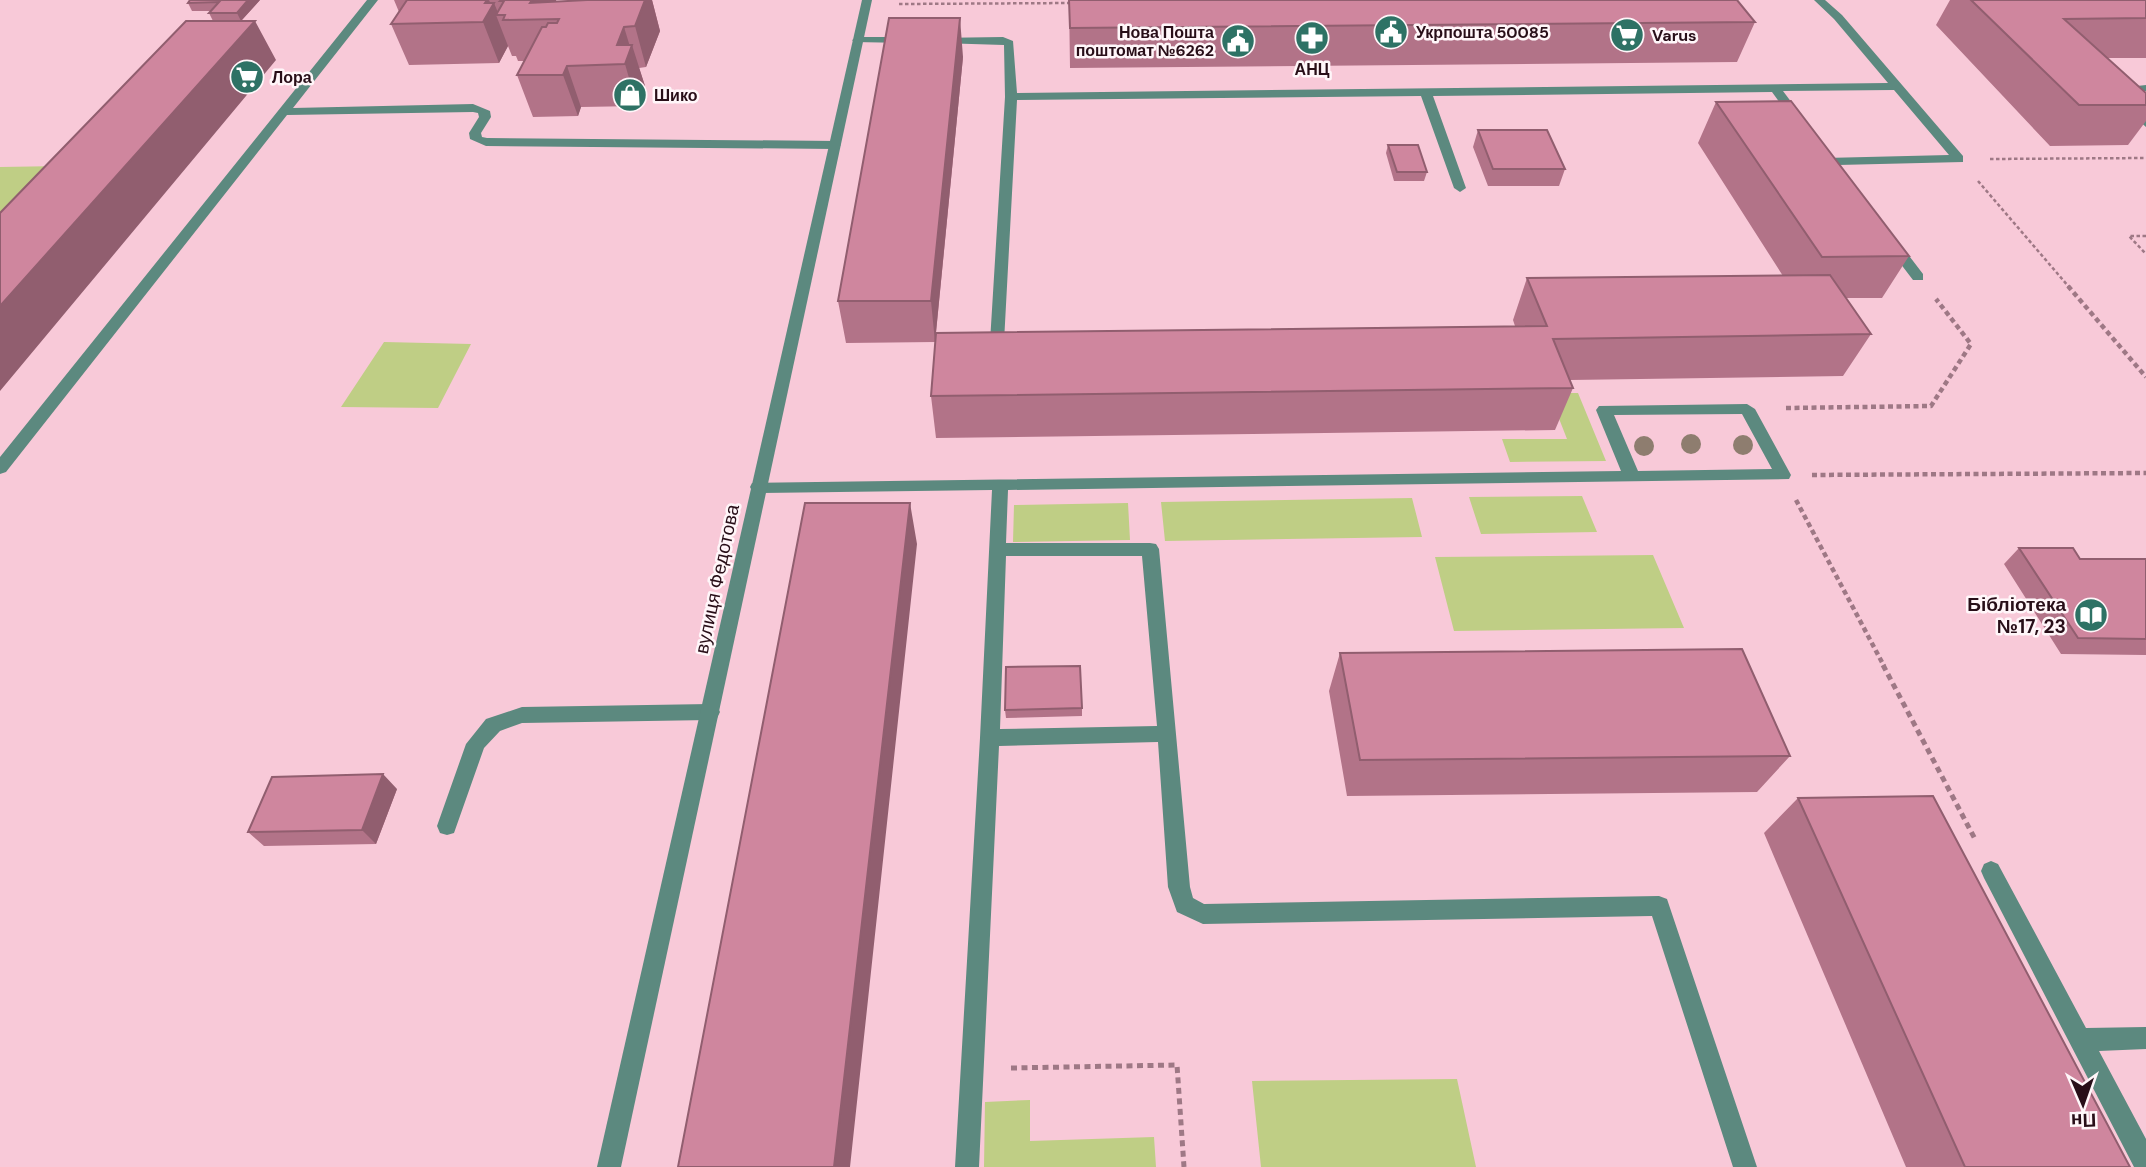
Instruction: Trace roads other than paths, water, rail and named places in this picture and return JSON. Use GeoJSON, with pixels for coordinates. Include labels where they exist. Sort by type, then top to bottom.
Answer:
{"type":"FeatureCollection","features":[{"type":"Feature","properties":{"kind":"street"},"geometry":{"type":"LineString","coordinates":[[0,468],[373,0]]}},
{"type":"Feature","properties":{"kind":"street"},"geometry":{"type":"LineString","coordinates":[[1819,0],[1838,17],[1959,159],[1825,156],[1845,182]]}},
{"type":"Feature","properties":{"kind":"street","name":"вулиця Федотова"},"geometry":{"type":"LineString","coordinates":[[609,1167],[867,2]]}},
{"type":"Feature","properties":{"kind":"street"},"geometry":{"type":"LineString","coordinates":[[858,40],[1003,40],[1009,43],[1011,97],[998,342]]}},
{"type":"Feature","properties":{"kind":"street"},"geometry":{"type":"LineString","coordinates":[[1011,97],[1897,86]]}},
{"type":"Feature","properties":{"kind":"street"},"geometry":{"type":"LineString","coordinates":[[1775,88],[1806,130]]}},
{"type":"Feature","properties":{"kind":"street"},"geometry":{"type":"LineString","coordinates":[[2146,88],[2119,91],[2120,98],[2146,123]]}},
{"type":"Feature","properties":{"kind":"street"},"geometry":{"type":"LineString","coordinates":[[1426,92],[1460,188]]}},
{"type":"Feature","properties":{"kind":"street"},"geometry":{"type":"LineString","coordinates":[[281,113],[473,108],[484,111],[485,117],[475,133],[476,139],[486,142],[835,145]]}},
{"type":"Feature","properties":{"kind":"street"},"geometry":{"type":"LineString","coordinates":[[1885,235],[1918,277]]}},
{"type":"Feature","properties":{"kind":"street"},"geometry":{"type":"LineString","coordinates":[[758,487],[1632,477],[1783,475],[1747,409],[1604,410],[1632,477]]}},
{"type":"Feature","properties":{"kind":"street"},"geometry":{"type":"LineString","coordinates":[[967,1167],[990,738],[1000,484]]}},
{"type":"Feature","properties":{"kind":"street"},"geometry":{"type":"LineString","coordinates":[[996,550],[1150,549],[1180,887],[1185,905],[1203,914],[1659,906],[1745,1167]]}},
{"type":"Feature","properties":{"kind":"street"},"geometry":{"type":"LineString","coordinates":[[447,826],[476,744],[493,725],[522,715],[710,712]]}},
{"type":"Feature","properties":{"kind":"street"},"geometry":{"type":"LineString","coordinates":[[990,738],[1167,734]]}},
{"type":"Feature","properties":{"kind":"street"},"geometry":{"type":"LineString","coordinates":[[1992,871],[2146,1164]]}},
{"type":"Feature","properties":{"kind":"street"},"geometry":{"type":"LineString","coordinates":[[2081,1040],[2146,1038]]}},
{"type":"Feature","properties":{"kind":"place","name":"Укрпошта 50085"},"geometry":{"type":"Point","coordinates":[1391,32]}},
{"type":"Feature","properties":{"kind":"place","name":"Varus"},"geometry":{"type":"Point","coordinates":[1627,35]}},
{"type":"Feature","properties":{"kind":"place","name":"АНЦ"},"geometry":{"type":"Point","coordinates":[1312,38]}},
{"type":"Feature","properties":{"kind":"place","name":"Нова Пошта поштомат №6262"},"geometry":{"type":"Point","coordinates":[1238,41]}},
{"type":"Feature","properties":{"kind":"place","name":"Лора"},"geometry":{"type":"Point","coordinates":[247,77]}},
{"type":"Feature","properties":{"kind":"place","name":"Шико"},"geometry":{"type":"Point","coordinates":[630,95]}},
{"type":"Feature","properties":{"kind":"place","name":"Бібліотека №17, 23"},"geometry":{"type":"Point","coordinates":[2091,615]}}]}
